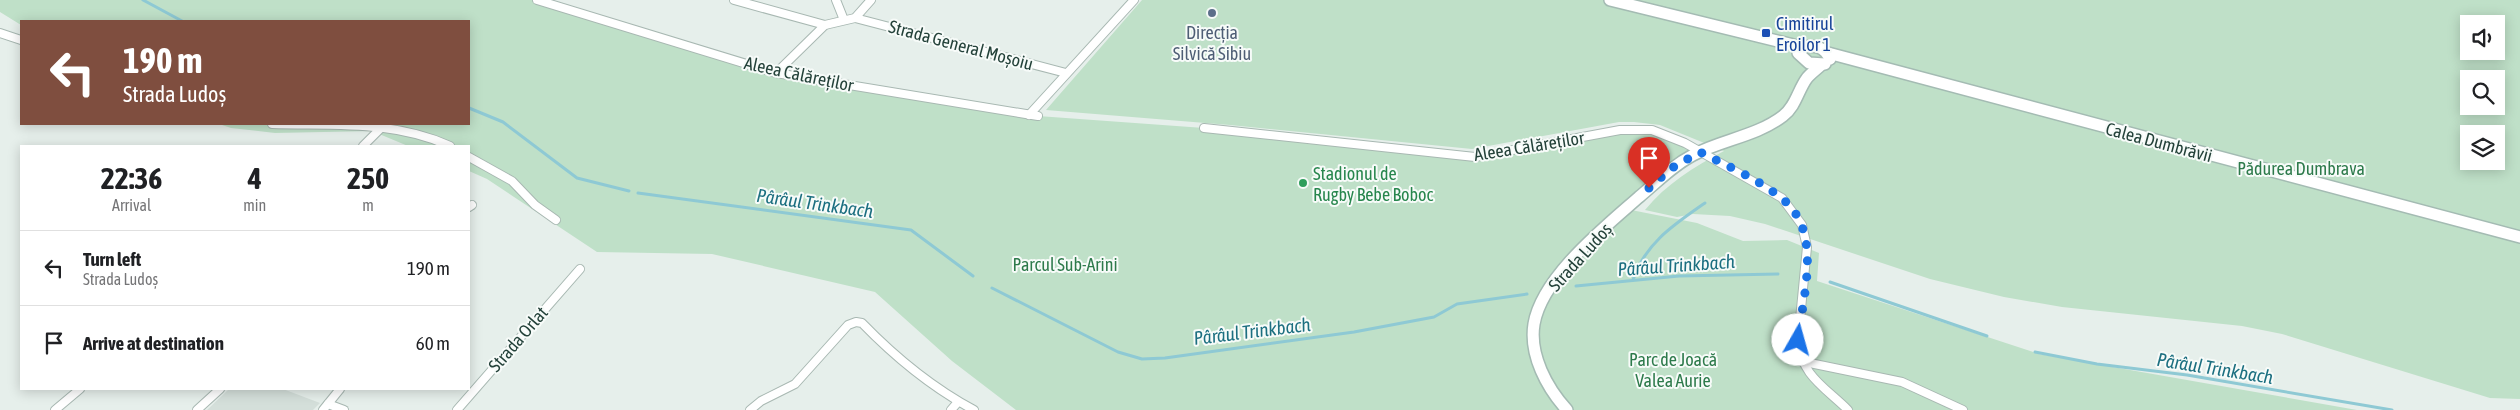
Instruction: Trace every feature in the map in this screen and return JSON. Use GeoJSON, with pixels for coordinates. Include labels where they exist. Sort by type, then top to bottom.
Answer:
{"type":"FeatureCollection","features":[{"type":"Feature","properties":{"kind":"main road"},"geometry":{"type":"LineString","coordinates":[[1610,0],[1769,40],[1802,54],[1826,60]]}},
{"type":"Feature","properties":{"kind":"main road"},"geometry":{"type":"LineString","coordinates":[[1802,54],[1814,45],[1826,60]]}},
{"type":"Feature","properties":{"kind":"main road"},"geometry":{"type":"LineString","coordinates":[[1802,54],[1807,78]]}},
{"type":"Feature","properties":{"kind":"main road","name":"Calea Dumbrăvii"},"geometry":{"type":"LineString","coordinates":[[1826,60],[1856,62],[2520,237]]}},
{"type":"Feature","properties":{"kind":"main road","name":"Strada Ludoș"},"geometry":{"type":"LineString","coordinates":[[1567,410],[1549,385],[1535,347],[1534,324],[1542,302],[1558,278],[1626,209],[1672,168],[1700,152],[1782,117],[1791,109],[1807,78],[1826,60]]}},
{"type":"Feature","properties":{"kind":"street","name":"Aleea Călăreților"},"geometry":{"type":"LineString","coordinates":[[537,0],[776,73],[1038,116]]}},
{"type":"Feature","properties":{"kind":"street"},"geometry":{"type":"LineString","coordinates":[[734,0],[825,25]]}},
{"type":"Feature","properties":{"kind":"street"},"geometry":{"type":"LineString","coordinates":[[836,0],[844,20]]}},
{"type":"Feature","properties":{"kind":"street"},"geometry":{"type":"LineString","coordinates":[[776,73],[825,25],[855,18],[871,0]]}},
{"type":"Feature","properties":{"kind":"street"},"geometry":{"type":"LineString","coordinates":[[1029,115],[1134,0]]}},
{"type":"Feature","properties":{"kind":"street","name":"Strada General Moșoiu"},"geometry":{"type":"LineString","coordinates":[[855,18],[1066,73]]}},
{"type":"Feature","properties":{"kind":"street"},"geometry":{"type":"LineString","coordinates":[[0,34],[20,40]]}},
{"type":"Feature","properties":{"kind":"street"},"geometry":{"type":"LineString","coordinates":[[309,125],[382,127],[424,135],[448,145]]}},
{"type":"Feature","properties":{"kind":"street"},"geometry":{"type":"LineString","coordinates":[[364,145],[382,127]]}},
{"type":"Feature","properties":{"kind":"street","name":"Aleea Călăreților"},"geometry":{"type":"LineString","coordinates":[[1204,128],[1475,157],[1620,130],[1643,129],[1675,137],[1774,192],[1788,204],[1802,225],[1807,242],[1807,258],[1798,340],[1800,361]]}},
{"type":"Feature","properties":{"kind":"street"},"geometry":{"type":"LineString","coordinates":[[470,158],[512,181],[535,206],[556,220]]}},
{"type":"Feature","properties":{"kind":"street","name":"Strada Orlat"},"geometry":{"type":"LineString","coordinates":[[457,410],[580,269]]}},
{"type":"Feature","properties":{"kind":"street"},"geometry":{"type":"LineString","coordinates":[[750,410],[761,401],[795,384],[848,325],[856,322],[862,324],[887,350],[909,368],[958,402],[974,410]]}},
{"type":"Feature","properties":{"kind":"street"},"geometry":{"type":"LineString","coordinates":[[1800,361],[1811,378],[1848,410]]}},
{"type":"Feature","properties":{"kind":"street"},"geometry":{"type":"LineString","coordinates":[[1800,361],[1902,382],[1962,410]]}},
{"type":"Feature","properties":{"kind":"street"},"geometry":{"type":"LineString","coordinates":[[55,410],[79,390]]}},
{"type":"Feature","properties":{"kind":"street"},"geometry":{"type":"LineString","coordinates":[[198,410],[219,390]]}},
{"type":"Feature","properties":{"kind":"street"},"geometry":{"type":"LineString","coordinates":[[325,407],[339,390]]}},
{"type":"Feature","properties":{"kind":"street"},"geometry":{"type":"LineString","coordinates":[[951,410],[958,402]]}},
{"type":"Feature","properties":{"kind":"street"},"geometry":{"type":"LineString","coordinates":[[325,407],[344,410]]}},
{"type":"Feature","properties":{"kind":"shaded area"},"geometry":{"type":"Polygon","coordinates":[[[228,390],[286,390],[320,403],[313,410],[207,410],[228,390]]]}},
{"type":"Feature","properties":{"kind":"green space","name":"Parcul Sub-Arini"},"geometry":{"type":"Polygon","coordinates":[[[0,0],[537,0],[776,73],[1038,116],[1204,128],[1466,156],[1643,129],[1692,148],[1626,209],[1697,223],[1743,241],[1787,240],[1819,253],[1817,281],[2039,354],[2357,410],[1016,410],[952,361],[875,292],[712,254],[597,252],[487,179],[470,171],[470,145],[406,145],[372,131],[275,133],[231,128],[222,125],[470,125],[470,20],[20,20],[20,24],[0,12],[0,0]]]}},
{"type":"Feature","properties":{"kind":"green space","name":"Pădurea Dumbrava"},"geometry":{"type":"Polygon","coordinates":[[[1142,0],[2520,0],[2520,399],[2490,398],[2282,334],[2242,326],[2062,307],[2004,297],[1930,279],[1765,224],[1730,216],[1693,214],[1677,217],[1645,210],[1662,192],[1681,177],[1724,151],[1660,125],[1619,122],[1472,149],[1230,125],[1046,110],[1142,0]]]}},
{"type":"Feature","properties":{"kind":"waterway","name":"Pârâul Trinkbach"},"geometry":{"type":"LineString","coordinates":[[143,0],[180,20]]}},
{"type":"Feature","properties":{"kind":"waterway","name":"Pârâul Trinkbach"},"geometry":{"type":"LineString","coordinates":[[470,108],[503,122],[577,178],[629,191]]}},
{"type":"Feature","properties":{"kind":"waterway","name":"Pârâul Trinkbach"},"geometry":{"type":"LineString","coordinates":[[638,193],[911,230],[973,276]]}},
{"type":"Feature","properties":{"kind":"waterway"},"geometry":{"type":"LineString","coordinates":[[1633,280],[1638,267],[1653,245],[1672,227],[1705,203]]}},
{"type":"Feature","properties":{"kind":"waterway","name":"Pârâul Trinkbach"},"geometry":{"type":"LineString","coordinates":[[1576,286],[1679,276],[1778,274]]}},
{"type":"Feature","properties":{"kind":"waterway","name":"Pârâul Trinkbach"},"geometry":{"type":"LineString","coordinates":[[1830,282],[1987,336]]}},
{"type":"Feature","properties":{"kind":"waterway","name":"Pârâul Trinkbach"},"geometry":{"type":"LineString","coordinates":[[992,288],[1118,352],[1142,359],[1165,358],[1354,332],[1434,317],[1457,304],[1527,294]]}},
{"type":"Feature","properties":{"kind":"waterway","name":"Pârâul Trinkbach"},"geometry":{"type":"LineString","coordinates":[[2035,352],[2097,364],[2187,375],[2392,410]]}},
{"type":"Feature","properties":{"kind":"place","name":"Direcția Silvică Sibiu"},"geometry":{"type":"Point","coordinates":[1212,13]}},
{"type":"Feature","properties":{"kind":"place","name":"Cimitirul Eroilor 1"},"geometry":{"type":"Point","coordinates":[1766,33]}},
{"type":"Feature","properties":{"kind":"place","name":"Stadionul de Rugby Bebe Boboc"},"geometry":{"type":"Point","coordinates":[1303,183]}},
{"type":"Feature","properties":{"kind":"route"},"geometry":{"type":"LineString","coordinates":[[1649,188],[1672,168],[1700,152],[1763,185],[1788,204],[1798,216],[1806,234],[1807,242],[1798,340]]}},
{"type":"Feature","properties":{"kind":"park label","name":"Parc de Joacă Valea Aurie"},"geometry":{"type":"Point","coordinates":[1673,369]}}]}
